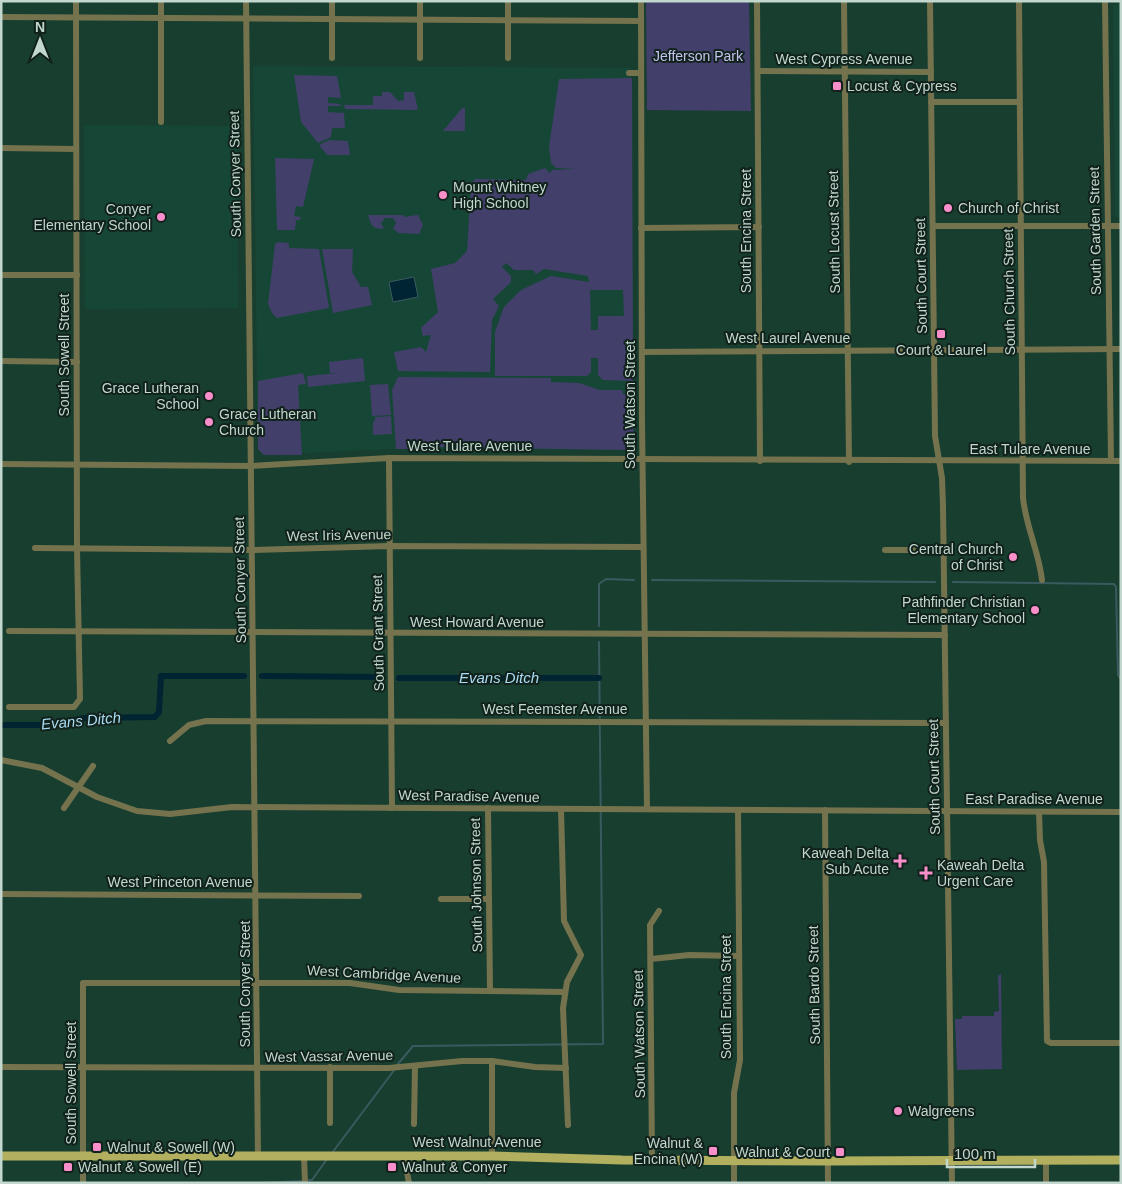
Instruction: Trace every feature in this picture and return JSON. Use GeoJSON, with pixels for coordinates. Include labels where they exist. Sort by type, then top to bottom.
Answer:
{"type":"FeatureCollection","features":[{"type":"Feature","properties":{"kind":"main road","name":"West Walnut Avenue"},"geometry":{"type":"LineString","coordinates":[[1,1156],[492,1156],[652,1160],[828,1161],[1121,1160]]}},
{"type":"Feature","properties":{"kind":"street","name":"South Sowell Street"},"geometry":{"type":"LineString","coordinates":[[8,707],[74,707],[80,699],[77,548],[76,1]]}},
{"type":"Feature","properties":{"kind":"street"},"geometry":{"type":"LineString","coordinates":[[161,1],[161,122]]}},
{"type":"Feature","properties":{"kind":"street","name":"South Conyer Street"},"geometry":{"type":"LineString","coordinates":[[246,1],[250,466],[258,983],[258,1157]]}},
{"type":"Feature","properties":{"kind":"street"},"geometry":{"type":"LineString","coordinates":[[332,1],[332,58]]}},
{"type":"Feature","properties":{"kind":"street"},"geometry":{"type":"LineString","coordinates":[[420,1],[420,58]]}},
{"type":"Feature","properties":{"kind":"street"},"geometry":{"type":"LineString","coordinates":[[508,1],[508,58]]}},
{"type":"Feature","properties":{"kind":"street","name":"South Watson Street"},"geometry":{"type":"LineString","coordinates":[[641,1],[642,352],[647,809]]}},
{"type":"Feature","properties":{"kind":"street","name":"South Encina Street"},"geometry":{"type":"LineString","coordinates":[[757,1],[760,461]]}},
{"type":"Feature","properties":{"kind":"street","name":"South Locust Street"},"geometry":{"type":"LineString","coordinates":[[844,1],[848,462]]}},
{"type":"Feature","properties":{"kind":"street","name":"South Court Street"},"geometry":{"type":"LineString","coordinates":[[930,1],[935,436],[940,462],[944,550],[952,1183]]}},
{"type":"Feature","properties":{"kind":"street","name":"South Church Street"},"geometry":{"type":"LineString","coordinates":[[1019,1],[1024,514],[1038,552],[1042,580]]}},
{"type":"Feature","properties":{"kind":"street","name":"South Garden Street"},"geometry":{"type":"LineString","coordinates":[[1105,1],[1111,461]]}},
{"type":"Feature","properties":{"kind":"street"},"geometry":{"type":"LineString","coordinates":[[1,17],[641,21]]}},
{"type":"Feature","properties":{"kind":"street","name":"West Cypress Avenue"},"geometry":{"type":"LineString","coordinates":[[758,71],[931,72]]}},
{"type":"Feature","properties":{"kind":"street"},"geometry":{"type":"LineString","coordinates":[[629,73],[641,73]]}},
{"type":"Feature","properties":{"kind":"street"},"geometry":{"type":"LineString","coordinates":[[932,102],[1019,102]]}},
{"type":"Feature","properties":{"kind":"street"},"geometry":{"type":"LineString","coordinates":[[1,148],[76,149]]}},
{"type":"Feature","properties":{"kind":"street"},"geometry":{"type":"LineString","coordinates":[[933,226],[1121,226]]}},
{"type":"Feature","properties":{"kind":"street"},"geometry":{"type":"LineString","coordinates":[[642,228],[759,227]]}},
{"type":"Feature","properties":{"kind":"street"},"geometry":{"type":"LineString","coordinates":[[1,275],[77,275]]}},
{"type":"Feature","properties":{"kind":"street","name":"West Laurel Avenue"},"geometry":{"type":"LineString","coordinates":[[642,352],[1121,349]]}},
{"type":"Feature","properties":{"kind":"street"},"geometry":{"type":"LineString","coordinates":[[1,361],[77,362]]}},
{"type":"Feature","properties":{"kind":"street","name":"West Tulare Avenue"},"geometry":{"type":"LineString","coordinates":[[1,464],[250,466],[389,458],[940,462]]}},
{"type":"Feature","properties":{"kind":"street","name":"South Grant Street"},"geometry":{"type":"LineString","coordinates":[[389,458],[392,808]]}},
{"type":"Feature","properties":{"kind":"street","name":"East Tulare Avenue"},"geometry":{"type":"LineString","coordinates":[[940,462],[1121,461]]}},
{"type":"Feature","properties":{"kind":"street","name":"West Iris Avenue"},"geometry":{"type":"LineString","coordinates":[[35,548],[252,550],[389,546],[644,547]]}},
{"type":"Feature","properties":{"kind":"street"},"geometry":{"type":"LineString","coordinates":[[885,550],[944,550]]}},
{"type":"Feature","properties":{"kind":"street","name":"West Howard Avenue"},"geometry":{"type":"LineString","coordinates":[[9,631],[945,635]]}},
{"type":"Feature","properties":{"kind":"street","name":"West Feemster Avenue"},"geometry":{"type":"LineString","coordinates":[[170,741],[190,725],[206,720],[946,723]]}},
{"type":"Feature","properties":{"kind":"street","name":"West Paradise Avenue"},"geometry":{"type":"LineString","coordinates":[[1,760],[42,768],[119,806],[153,813],[170,814],[232,807],[947,811]]}},
{"type":"Feature","properties":{"kind":"street"},"geometry":{"type":"LineString","coordinates":[[64,808],[93,766]]}},
{"type":"Feature","properties":{"kind":"street","name":"South Johnson Street"},"geometry":{"type":"LineString","coordinates":[[488,808],[490,991]]}},
{"type":"Feature","properties":{"kind":"street"},"geometry":{"type":"LineString","coordinates":[[561,809],[564,921],[571,940],[581,955],[570,974],[564,992],[563,1029],[568,1125]]}},
{"type":"Feature","properties":{"kind":"street","name":"South Encina Street"},"geometry":{"type":"LineString","coordinates":[[734,1183],[734,1092],[740,1060],[738,810]]}},
{"type":"Feature","properties":{"kind":"street","name":"South Bardo Street"},"geometry":{"type":"LineString","coordinates":[[825,810],[828,1161]]}},
{"type":"Feature","properties":{"kind":"street","name":"East Paradise Avenue"},"geometry":{"type":"LineString","coordinates":[[947,811],[1121,812]]}},
{"type":"Feature","properties":{"kind":"street"},"geometry":{"type":"LineString","coordinates":[[1039,812],[1040,840],[1044,862],[1047,1042],[1051,1044],[1121,1043]]}},
{"type":"Feature","properties":{"kind":"street","name":"West Princeton Avenue"},"geometry":{"type":"LineString","coordinates":[[1,894],[359,896]]}},
{"type":"Feature","properties":{"kind":"street"},"geometry":{"type":"LineString","coordinates":[[441,899],[489,899]]}},
{"type":"Feature","properties":{"kind":"street","name":"South Watson Street"},"geometry":{"type":"LineString","coordinates":[[652,1160],[650,925],[659,910]]}},
{"type":"Feature","properties":{"kind":"street"},"geometry":{"type":"LineString","coordinates":[[650,959],[689,956],[739,956]]}},
{"type":"Feature","properties":{"kind":"street","name":"South Sowell Street"},"geometry":{"type":"LineString","coordinates":[[83,983],[84,1183]]}},
{"type":"Feature","properties":{"kind":"street","name":"West Cambridge Avenue"},"geometry":{"type":"LineString","coordinates":[[83,983],[350,983],[399,990],[564,992]]}},
{"type":"Feature","properties":{"kind":"street","name":"West Vassar Avenue"},"geometry":{"type":"LineString","coordinates":[[1,1067],[258,1069],[414,1066],[462,1061],[492,1061],[535,1067],[566,1068]]}},
{"type":"Feature","properties":{"kind":"street"},"geometry":{"type":"LineString","coordinates":[[492,1061],[492,1156]]}},
{"type":"Feature","properties":{"kind":"street"},"geometry":{"type":"LineString","coordinates":[[414,1066],[414,1124]]}},
{"type":"Feature","properties":{"kind":"street"},"geometry":{"type":"LineString","coordinates":[[330,1067],[330,1123]]}},
{"type":"Feature","properties":{"kind":"street"},"geometry":{"type":"LineString","coordinates":[[304,1156],[305,1183]]}},
{"type":"Feature","properties":{"kind":"street"},"geometry":{"type":"LineString","coordinates":[[404,1156],[409,1183]]}},
{"type":"Feature","properties":{"kind":"street"},"geometry":{"type":"LineString","coordinates":[[1046,1160],[1046,1183]]}},
{"type":"Feature","properties":{"kind":"street"},"geometry":{"type":"LineString","coordinates":[[828,1161],[828,1183]]}},
{"type":"Feature","properties":{"kind":"shaded area"},"geometry":{"type":"Polygon","coordinates":[[[1113,5],[1121,5],[1121,217],[1115,217],[1113,5]]]}},
{"type":"Feature","properties":{"kind":"shaded area","name":"Mount Whitney High School"},"geometry":{"type":"Polygon","coordinates":[[[253,66],[631,68],[634,446],[630,450],[388,449],[264,455],[258,449],[253,66]]]}},
{"type":"Feature","properties":{"kind":"shaded area","name":"Conyer Elementary School"},"geometry":{"type":"Polygon","coordinates":[[[84,125],[237,126],[238,308],[85,309],[84,125]]]}},
{"type":"Feature","properties":{"kind":"green space","name":"Jefferson Park"},"geometry":{"type":"Polygon","coordinates":[[[646,1],[749,1],[751,111],[647,110],[646,1]]]}},
{"type":"Feature","properties":{"kind":"green space"},"geometry":{"type":"Polygon","coordinates":[[[294,75],[337,76],[341,98],[328,97],[328,103],[340,104],[341,106],[328,106],[328,112],[344,113],[345,128],[332,128],[331,137],[318,143],[301,122],[294,75]]]}},
{"type":"Feature","properties":{"kind":"green space"},"geometry":{"type":"Polygon","coordinates":[[[632,78],[633,381],[603,380],[598,375],[598,358],[591,358],[591,372],[587,376],[495,376],[495,332],[504,307],[521,290],[551,276],[589,282],[588,276],[544,269],[536,274],[533,270],[514,270],[506,263],[502,267],[511,276],[511,282],[493,299],[499,306],[492,320],[490,372],[398,371],[394,352],[421,347],[426,352],[431,335],[423,336],[421,328],[438,312],[431,269],[455,263],[467,251],[471,184],[475,179],[526,180],[528,174],[545,168],[550,173],[552,170],[576,169],[556,168],[551,163],[549,147],[559,79],[632,78]],[[590,290],[591,330],[598,330],[598,316],[624,316],[623,290],[590,290]]]}},
{"type":"Feature","properties":{"kind":"green space"},"geometry":{"type":"Polygon","coordinates":[[[382,92],[390,92],[398,101],[404,100],[404,92],[414,92],[418,110],[345,109],[344,105],[373,105],[373,96],[382,96],[382,92]]]}},
{"type":"Feature","properties":{"kind":"green space"},"geometry":{"type":"Polygon","coordinates":[[[462,108],[465,108],[465,131],[443,131],[462,108]]]}},
{"type":"Feature","properties":{"kind":"green space"},"geometry":{"type":"Polygon","coordinates":[[[329,140],[348,141],[350,155],[327,155],[319,145],[329,140]]]}},
{"type":"Feature","properties":{"kind":"green space"},"geometry":{"type":"Polygon","coordinates":[[[275,158],[314,159],[303,207],[296,206],[294,216],[301,217],[300,220],[296,220],[295,230],[277,230],[275,158]]]}},
{"type":"Feature","properties":{"kind":"green space"},"geometry":{"type":"Polygon","coordinates":[[[368,215],[403,215],[404,217],[418,215],[423,225],[419,234],[399,233],[393,229],[396,223],[393,218],[385,218],[381,223],[384,229],[380,229],[373,226],[368,215]]]}},
{"type":"Feature","properties":{"kind":"green space"},"geometry":{"type":"Polygon","coordinates":[[[278,242],[289,243],[289,248],[319,249],[329,308],[277,318],[272,313],[268,304],[275,244],[278,242]]]}},
{"type":"Feature","properties":{"kind":"green space"},"geometry":{"type":"Polygon","coordinates":[[[322,249],[353,249],[352,272],[361,287],[368,287],[372,305],[333,313],[322,249]]]}},
{"type":"Feature","properties":{"kind":"green space"},"geometry":{"type":"Polygon","coordinates":[[[363,358],[365,381],[308,387],[307,376],[338,373],[330,373],[329,362],[363,358]]]}},
{"type":"Feature","properties":{"kind":"green space"},"geometry":{"type":"Polygon","coordinates":[[[303,373],[306,384],[298,385],[302,455],[264,455],[258,449],[258,381],[303,373]]]}},
{"type":"Feature","properties":{"kind":"green space"},"geometry":{"type":"Polygon","coordinates":[[[398,377],[551,378],[551,382],[579,383],[600,390],[622,390],[623,394],[633,394],[634,446],[626,450],[435,447],[434,449],[396,449],[392,390],[398,377]]]}},
{"type":"Feature","properties":{"kind":"green space"},"geometry":{"type":"Polygon","coordinates":[[[388,384],[391,415],[372,416],[370,385],[388,384]]]}},
{"type":"Feature","properties":{"kind":"green space"},"geometry":{"type":"Polygon","coordinates":[[[391,416],[392,434],[373,435],[375,417],[391,416]]]}},
{"type":"Feature","properties":{"kind":"green space"},"geometry":{"type":"Polygon","coordinates":[[[1001,974],[1002,1069],[957,1070],[955,1019],[962,1019],[962,1016],[994,1016],[994,1012],[999,1011],[998,976],[1001,974]]]}},
{"type":"Feature","properties":{"kind":"water"},"geometry":{"type":"Polygon","coordinates":[[[414,277],[418,297],[393,302],[389,282],[414,277]]]}},
{"type":"Feature","properties":{"kind":"waterway"},"geometry":{"type":"LineString","coordinates":[[599,626],[599,584],[606,579],[634,580]]}},
{"type":"Feature","properties":{"kind":"waterway"},"geometry":{"type":"LineString","coordinates":[[652,580],[935,582]]}},
{"type":"Feature","properties":{"kind":"waterway"},"geometry":{"type":"LineString","coordinates":[[953,582],[1114,584],[1116,587],[1118,675],[1121,679]]}},
{"type":"Feature","properties":{"kind":"waterway"},"geometry":{"type":"LineString","coordinates":[[397,1065],[413,1046],[603,1044],[599,642]]}},
{"type":"Feature","properties":{"kind":"waterway","name":"Evans Ditch"},"geometry":{"type":"LineString","coordinates":[[1,725],[57,725],[83,718],[155,717],[159,712],[161,676],[244,676]]}},
{"type":"Feature","properties":{"kind":"waterway","name":"Evans Ditch"},"geometry":{"type":"LineString","coordinates":[[262,676],[382,677]]}},
{"type":"Feature","properties":{"kind":"waterway","name":"Evans Ditch"},"geometry":{"type":"LineString","coordinates":[[399,678],[599,678]]}},
{"type":"Feature","properties":{"kind":"waterway"},"geometry":{"type":"LineString","coordinates":[[332,1153],[395,1069]]}},
{"type":"Feature","properties":{"kind":"waterway"},"geometry":{"type":"LineString","coordinates":[[308,1180],[312,1180],[327,1159]]}},
{"type":"Feature","properties":{"kind":"waterway"},"geometry":{"type":"LineString","coordinates":[[260,1183],[303,1181]]}},
{"type":"Feature","properties":{"kind":"place","name":"Locust & Cypress"},"geometry":{"type":"Point","coordinates":[837,86]}},
{"type":"Feature","properties":{"kind":"place","name":"Mount Whitney High School"},"geometry":{"type":"Point","coordinates":[443,195]}},
{"type":"Feature","properties":{"kind":"place","name":"Church of Christ"},"geometry":{"type":"Point","coordinates":[948,208]}},
{"type":"Feature","properties":{"kind":"place","name":"Conyer Elementary School"},"geometry":{"type":"Point","coordinates":[161,217]}},
{"type":"Feature","properties":{"kind":"place","name":"Court & Laurel"},"geometry":{"type":"Point","coordinates":[941,334]}},
{"type":"Feature","properties":{"kind":"place","name":"Grace Lutheran School"},"geometry":{"type":"Point","coordinates":[209,396]}},
{"type":"Feature","properties":{"kind":"place","name":"Grace Lutheran Church"},"geometry":{"type":"Point","coordinates":[209,422]}},
{"type":"Feature","properties":{"kind":"place","name":"Central Church of Christ"},"geometry":{"type":"Point","coordinates":[1013,557]}},
{"type":"Feature","properties":{"kind":"place","name":"Pathfinder Christian Elementary School"},"geometry":{"type":"Point","coordinates":[1035,610]}},
{"type":"Feature","properties":{"kind":"place","name":"Kaweah Delta Sub Acute"},"geometry":{"type":"Point","coordinates":[900,861]}},
{"type":"Feature","properties":{"kind":"place","name":"Kaweah Delta Urgent Care"},"geometry":{"type":"Point","coordinates":[926,873]}},
{"type":"Feature","properties":{"kind":"place","name":"Walgreens"},"geometry":{"type":"Point","coordinates":[898,1111]}},
{"type":"Feature","properties":{"kind":"place","name":"Walnut & Sowell (W)"},"geometry":{"type":"Point","coordinates":[97,1147]}},
{"type":"Feature","properties":{"kind":"place","name":"Walnut & Encina (W)"},"geometry":{"type":"Point","coordinates":[713,1151]}},
{"type":"Feature","properties":{"kind":"place","name":"Walnut & Court"},"geometry":{"type":"Point","coordinates":[840,1152]}},
{"type":"Feature","properties":{"kind":"place","name":"Walnut & Sowell (E)"},"geometry":{"type":"Point","coordinates":[68,1167]}},
{"type":"Feature","properties":{"kind":"place","name":"Walnut & Conyer"},"geometry":{"type":"Point","coordinates":[392,1167]}}]}
